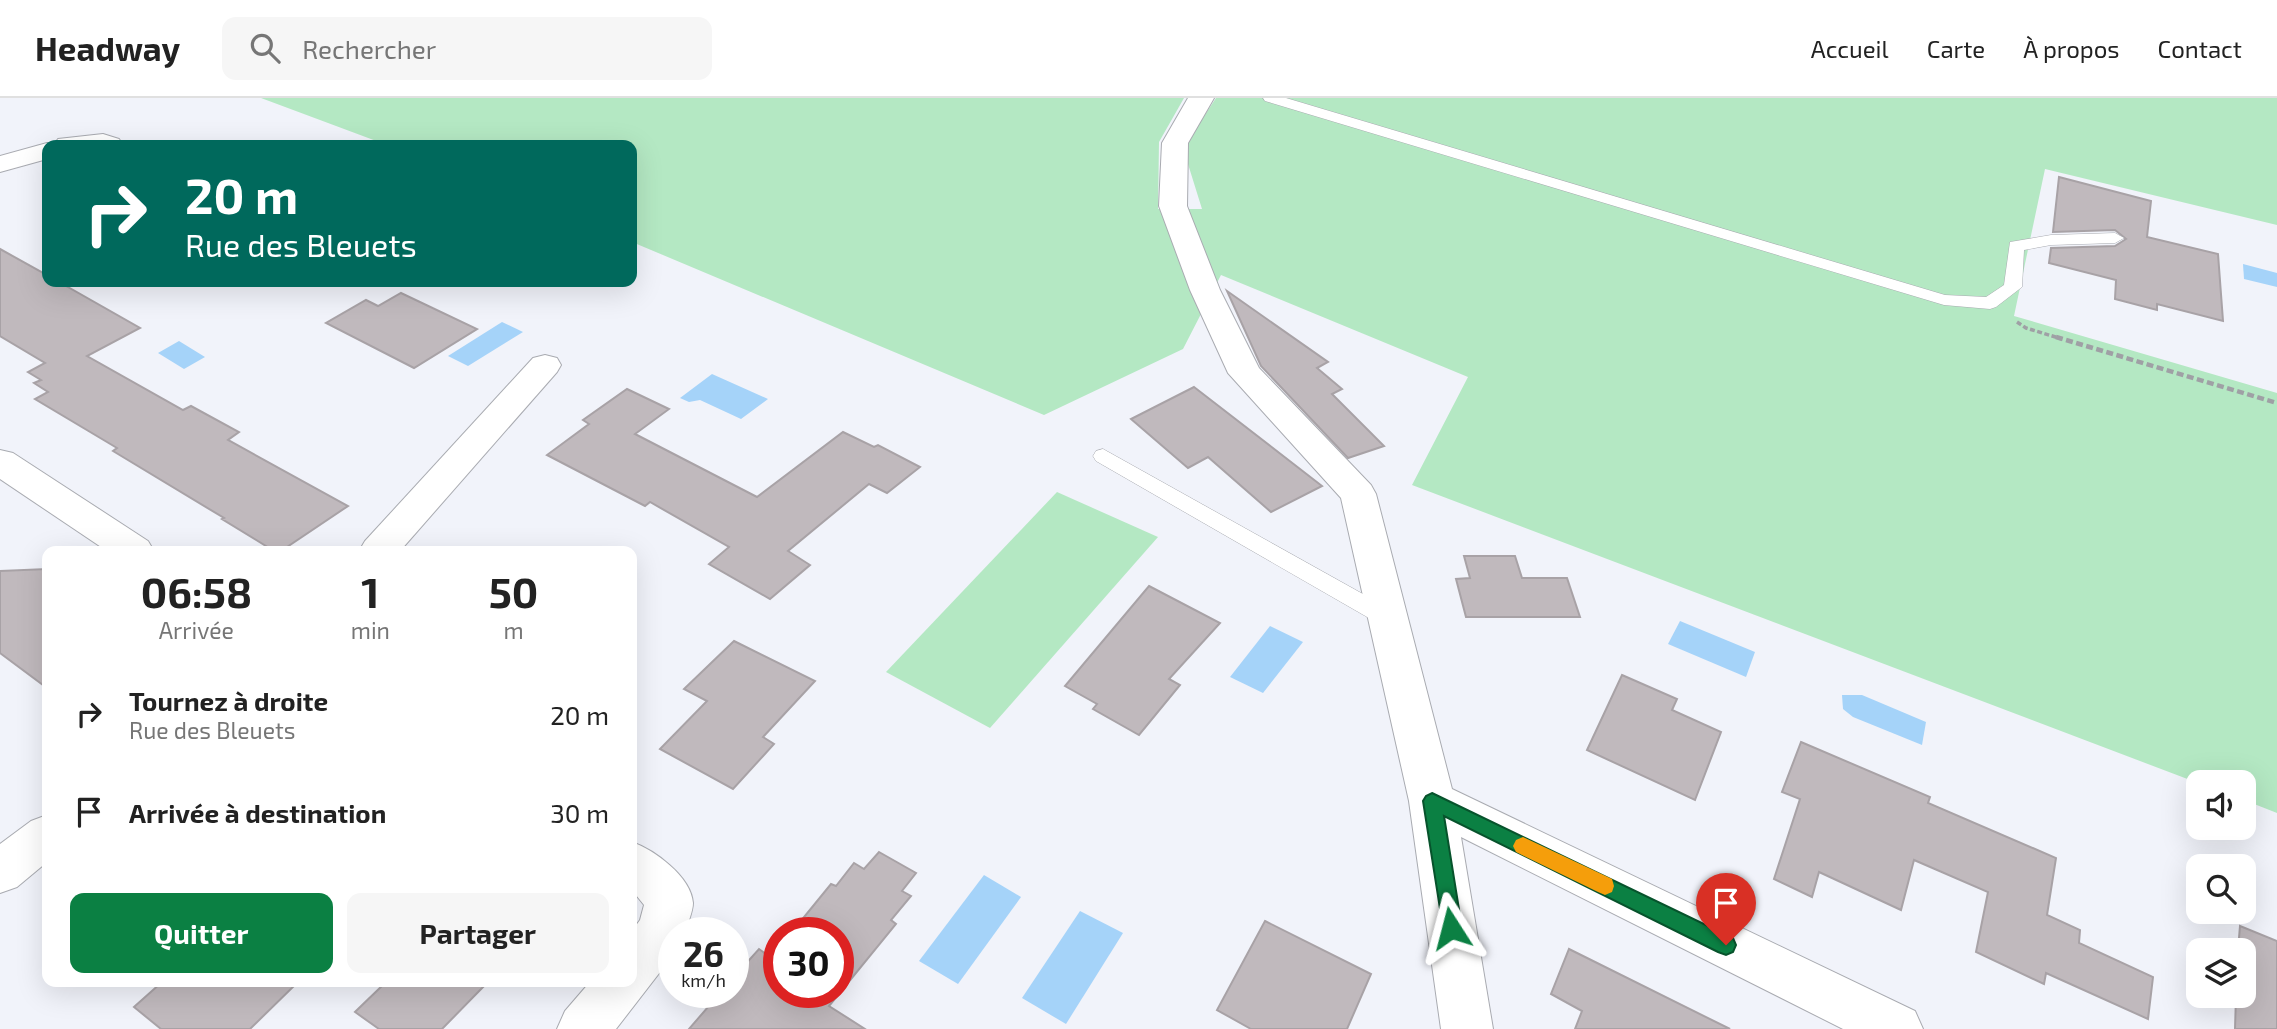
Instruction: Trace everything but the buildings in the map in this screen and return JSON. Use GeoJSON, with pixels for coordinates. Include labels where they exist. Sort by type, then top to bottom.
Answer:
{"type":"FeatureCollection","features":[{"type":"Feature","properties":{"kind":"street"},"geometry":{"type":"LineString","coordinates":[[1201,98],[1175,143],[1173,206],[1205,290],[1245,373],[1358,494],[1432,801],[1467,1029]]}},
{"type":"Feature","properties":{"kind":"street"},"geometry":{"type":"LineString","coordinates":[[0,164],[42,152]]}},
{"type":"Feature","properties":{"kind":"street"},"geometry":{"type":"LineString","coordinates":[[382,546],[545,365]]}},
{"type":"Feature","properties":{"kind":"street"},"geometry":{"type":"LineString","coordinates":[[6,473],[127,546]]}},
{"type":"Feature","properties":{"kind":"street"},"geometry":{"type":"LineString","coordinates":[[1432,801],[1897,1029]]}},
{"type":"Feature","properties":{"kind":"street"},"geometry":{"type":"LineString","coordinates":[[0,872],[42,839]]}},
{"type":"Feature","properties":{"kind":"street"},"geometry":{"type":"LineString","coordinates":[[637,867],[653,878],[669,902],[662,930],[637,964]]}},
{"type":"Feature","properties":{"kind":"street"},"geometry":{"type":"LineString","coordinates":[[583,1029],[618,987]]}},
{"type":"Feature","properties":{"kind":"lane"},"geometry":{"type":"LineString","coordinates":[[1270,98],[1944,300],[1990,303],[2013,288],[2016,246],[2051,240],[2115,238]]}},
{"type":"Feature","properties":{"kind":"lane"},"geometry":{"type":"LineString","coordinates":[[1103,456],[1389,619]]}},
{"type":"Feature","properties":{"kind":"path"},"geometry":{"type":"LineString","coordinates":[[1990,303],[2026,328],[2277,403]]}},
{"type":"Feature","properties":{"kind":"green space"},"geometry":{"type":"Polygon","coordinates":[[[261,98],[1184,98],[1159,142],[1158,209],[1202,209],[1183,148],[1216,98],[2277,98],[2277,225],[2045,169],[2014,316],[2277,393],[2277,813],[2256,805],[2256,770],[2186,770],[2186,778],[1412,485],[1468,377],[1221,275],[1183,349],[1044,415],[637,244],[637,140],[374,140],[261,98]]]}},
{"type":"Feature","properties":{"kind":"green space"},"geometry":{"type":"Polygon","coordinates":[[[1057,492],[1158,537],[990,728],[886,672],[1057,492]]]}},
{"type":"Feature","properties":{"kind":"water"},"geometry":{"type":"Polygon","coordinates":[[[2243,264],[2277,273],[2277,287],[2244,279],[2243,264]]]}},
{"type":"Feature","properties":{"kind":"water"},"geometry":{"type":"Polygon","coordinates":[[[502,322],[523,332],[468,366],[448,356],[502,322]]]}},
{"type":"Feature","properties":{"kind":"water"},"geometry":{"type":"Polygon","coordinates":[[[179,341],[205,357],[184,369],[158,353],[179,341]]]}},
{"type":"Feature","properties":{"kind":"water"},"geometry":{"type":"Polygon","coordinates":[[[712,374],[768,399],[741,419],[700,400],[689,402],[680,398],[712,374]]]}},
{"type":"Feature","properties":{"kind":"water"},"geometry":{"type":"Polygon","coordinates":[[[1680,621],[1755,652],[1746,677],[1668,644],[1680,621]]]}},
{"type":"Feature","properties":{"kind":"water"},"geometry":{"type":"Polygon","coordinates":[[[1270,626],[1303,642],[1263,693],[1230,677],[1270,626]]]}},
{"type":"Feature","properties":{"kind":"water"},"geometry":{"type":"Polygon","coordinates":[[[1842,695],[1862,695],[1926,722],[1922,745],[1853,717],[1843,709],[1842,695]]]}},
{"type":"Feature","properties":{"kind":"water"},"geometry":{"type":"Polygon","coordinates":[[[984,875],[1021,897],[958,984],[919,961],[984,875]]]}},
{"type":"Feature","properties":{"kind":"water"},"geometry":{"type":"Polygon","coordinates":[[[1080,911],[1123,933],[1066,1024],[1022,998],[1080,911]]]}},
{"type":"Feature","properties":{"kind":"slow traffic"},"geometry":{"type":"LineString","coordinates":[[1523,846],[1605,886]]}},
{"type":"Feature","properties":{"kind":"route"},"geometry":{"type":"LineString","coordinates":[[1451,928],[1432,801],[1726,945]]}}]}
